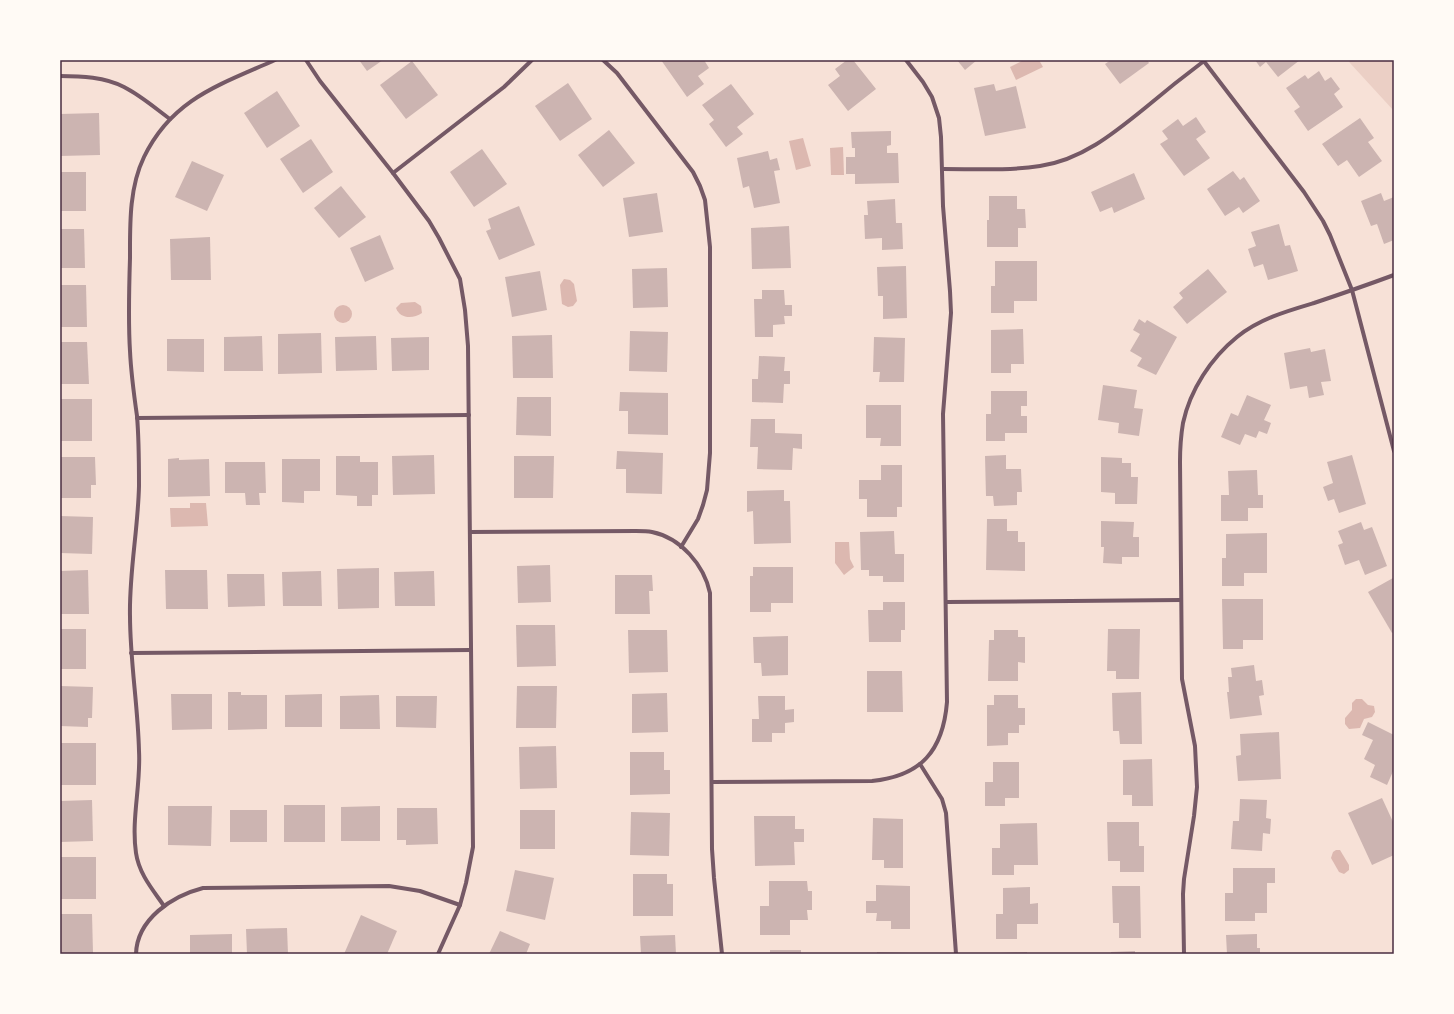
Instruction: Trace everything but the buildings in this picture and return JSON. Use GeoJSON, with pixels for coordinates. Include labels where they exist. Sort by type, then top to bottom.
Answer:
{"type":"FeatureCollection","features":[{"type":"Feature","properties":{"kind":"street"},"geometry":{"type":"LineString","coordinates":[[164,906],[146,880],[136,856],[134,827],[139,776],[139,751],[131,653],[130,592],[139,488],[137,418],[130,351],[130,228],[132,201],[137,175],[144,158],[157,136],[170,119],[185,104],[199,95],[274,60]]}},
{"type":"Feature","properties":{"kind":"street"},"geometry":{"type":"LineString","coordinates":[[306,60],[320,81],[393,173],[432,227],[460,279],[463,294],[467,326],[469,415],[473,847],[469,871],[460,905],[438,954]]}},
{"type":"Feature","properties":{"kind":"street"},"geometry":{"type":"LineString","coordinates":[[393,173],[504,87],[532,60]]}},
{"type":"Feature","properties":{"kind":"street"},"geometry":{"type":"LineString","coordinates":[[603,60],[617,73],[693,172],[705,200],[710,247],[710,453],[708,490],[698,519],[681,547]]}},
{"type":"Feature","properties":{"kind":"street"},"geometry":{"type":"LineString","coordinates":[[712,782],[872,781],[898,777],[920,764],[939,741],[946,719],[948,702],[943,414],[951,313],[944,219],[943,169],[940,124],[935,104],[923,82],[906,60]]}},
{"type":"Feature","properties":{"kind":"street"},"geometry":{"type":"LineString","coordinates":[[943,169],[1016,169],[1041,166],[1064,160],[1088,150],[1108,138],[1204,60],[1304,192],[1323,221],[1330,235],[1352,290],[1394,451]]}},
{"type":"Feature","properties":{"kind":"street"},"geometry":{"type":"LineString","coordinates":[[60,76],[92,78],[109,81],[123,86],[137,94],[170,119]]}},
{"type":"Feature","properties":{"kind":"street"},"geometry":{"type":"LineString","coordinates":[[1184,954],[1184,886],[1194,816],[1197,773],[1195,746],[1182,679],[1181,446],[1183,422],[1187,407],[1200,380],[1210,365],[1222,350],[1237,336],[1276,315],[1394,275]]}},
{"type":"Feature","properties":{"kind":"street"},"geometry":{"type":"LineString","coordinates":[[137,418],[469,415]]}},
{"type":"Feature","properties":{"kind":"street"},"geometry":{"type":"LineString","coordinates":[[470,532],[652,532],[681,547],[693,558],[702,570],[708,582],[710,593],[712,848],[722,954]]}},
{"type":"Feature","properties":{"kind":"street"},"geometry":{"type":"LineString","coordinates":[[947,602],[1181,600]]}},
{"type":"Feature","properties":{"kind":"street"},"geometry":{"type":"LineString","coordinates":[[131,653],[471,650]]}},
{"type":"Feature","properties":{"kind":"street"},"geometry":{"type":"LineString","coordinates":[[920,764],[942,799],[946,813],[956,954]]}},
{"type":"Feature","properties":{"kind":"street"},"geometry":{"type":"LineString","coordinates":[[136,954],[136,946],[139,935],[153,916],[164,906],[180,896],[203,888],[381,886],[420,891],[460,905]]}},
{"type":"Feature","properties":{"kind":"shaded area"},"geometry":{"type":"Polygon","coordinates":[[[1024,60],[1039,60],[1043,67],[1016,80],[1010,67],[1024,60]]]}},
{"type":"Feature","properties":{"kind":"shaded area"},"geometry":{"type":"Polygon","coordinates":[[[1348,60],[1394,60],[1394,111],[1350,63],[1348,60]]]}},
{"type":"Feature","properties":{"kind":"shaded area"},"geometry":{"type":"Polygon","coordinates":[[[803,138],[811,166],[796,170],[789,141],[803,138]]]}},
{"type":"Feature","properties":{"kind":"shaded area"},"geometry":{"type":"Polygon","coordinates":[[[843,147],[844,175],[831,175],[830,148],[843,147]]]}},
{"type":"Feature","properties":{"kind":"shaded area"},"geometry":{"type":"Polygon","coordinates":[[[564,279],[570,280],[574,284],[577,301],[573,306],[568,307],[562,304],[560,285],[564,279]]]}},
{"type":"Feature","properties":{"kind":"shaded area"},"geometry":{"type":"Polygon","coordinates":[[[415,302],[421,306],[422,313],[415,316],[404,316],[398,312],[396,308],[401,303],[415,302]]]}},
{"type":"Feature","properties":{"kind":"shaded area"},"geometry":{"type":"Polygon","coordinates":[[[339,305],[347,305],[352,310],[350,321],[347,323],[339,323],[334,318],[334,310],[339,305]]]}},
{"type":"Feature","properties":{"kind":"shaded area"},"geometry":{"type":"Polygon","coordinates":[[[190,503],[206,503],[208,526],[171,527],[170,508],[190,508],[190,503]]]}},
{"type":"Feature","properties":{"kind":"shaded area"},"geometry":{"type":"Polygon","coordinates":[[[835,542],[849,542],[850,559],[854,567],[844,575],[835,563],[835,542]]]}},
{"type":"Feature","properties":{"kind":"shaded area"},"geometry":{"type":"Polygon","coordinates":[[[1356,699],[1362,699],[1368,705],[1374,706],[1375,712],[1372,717],[1364,719],[1360,728],[1349,729],[1345,724],[1345,718],[1352,710],[1352,703],[1356,699]]]}},
{"type":"Feature","properties":{"kind":"shaded area"},"geometry":{"type":"Polygon","coordinates":[[[1340,850],[1349,865],[1349,870],[1344,874],[1339,872],[1331,858],[1333,852],[1340,850]]]}}]}
